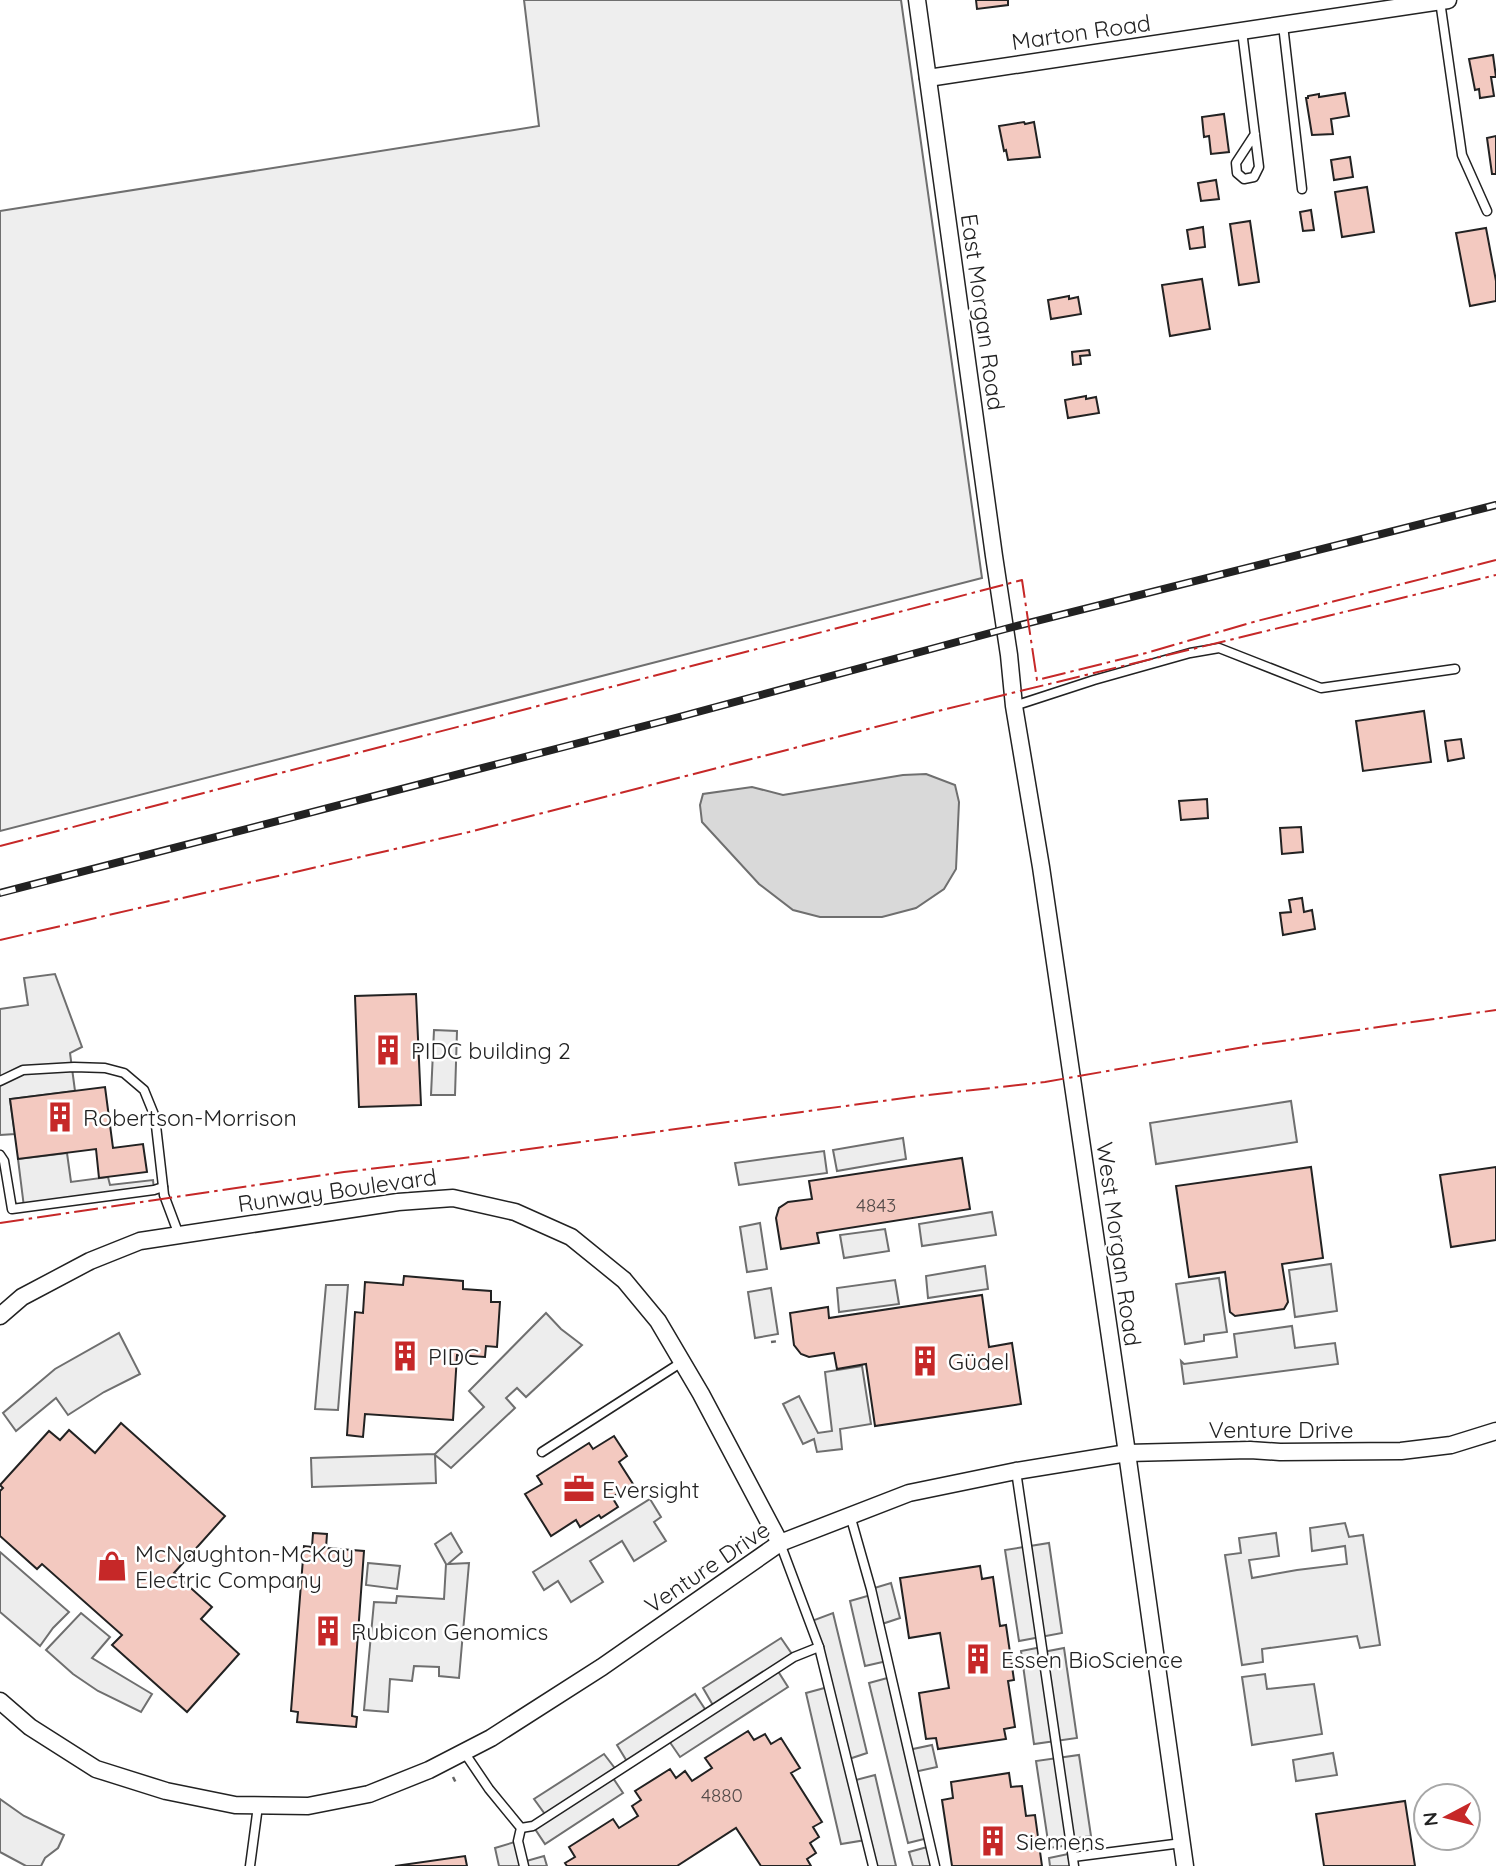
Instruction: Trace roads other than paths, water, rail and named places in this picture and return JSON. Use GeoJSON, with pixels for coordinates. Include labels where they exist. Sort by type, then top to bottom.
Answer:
{"type":"FeatureCollection","features":[{"type":"Feature","properties":{"kind":"street","name":"East Morgan Road"},"geometry":{"type":"LineString","coordinates":[[917,0],[1005,629]]}},
{"type":"Feature","properties":{"kind":"street","name":"Marton Road"},"geometry":{"type":"LineString","coordinates":[[928,78],[1444,1]]}},
{"type":"Feature","properties":{"kind":"street","name":"West Morgan Road"},"geometry":{"type":"LineString","coordinates":[[1005,629],[1014,706],[1127,1453],[1185,1866]]}},
{"type":"Feature","properties":{"kind":"street","name":"Runway Boulevard"},"geometry":{"type":"LineString","coordinates":[[0,1316],[22,1297],[90,1261],[140,1241],[398,1202],[453,1198],[515,1212],[571,1237],[624,1280],[658,1321],[701,1394],[780,1543]]}},
{"type":"Feature","properties":{"kind":"street","name":"Venture Drive"},"geometry":{"type":"LineString","coordinates":[[0,1701],[30,1727],[96,1769],[166,1791],[235,1805],[308,1806],[369,1794],[429,1770],[491,1738],[602,1667],[780,1543],[909,1493],[1016,1471],[1127,1453],[1250,1450],[1401,1451],[1451,1445],[1496,1431]]}},
{"type":"Feature","properties":{"kind":"lane"},"geometry":{"type":"LineString","coordinates":[[1444,1],[1462,155],[1487,211]]}},
{"type":"Feature","properties":{"kind":"lane"},"geometry":{"type":"LineString","coordinates":[[1283,25],[1302,189]]}},
{"type":"Feature","properties":{"kind":"lane"},"geometry":{"type":"LineString","coordinates":[[1242,31],[1255,134],[1259,167],[1254,177],[1244,179],[1237,173],[1236,163],[1255,134]]}},
{"type":"Feature","properties":{"kind":"lane"},"geometry":{"type":"LineString","coordinates":[[1014,706],[1166,659],[1219,648],[1321,688],[1455,669]]}},
{"type":"Feature","properties":{"kind":"lane"},"geometry":{"type":"LineString","coordinates":[[0,1081],[23,1070],[105,1068],[124,1073],[144,1090],[155,1117],[164,1195],[179,1235]]}},
{"type":"Feature","properties":{"kind":"lane"},"geometry":{"type":"LineString","coordinates":[[0,1155],[4,1160],[12,1209],[163,1187]]}},
{"type":"Feature","properties":{"kind":"lane"},"geometry":{"type":"LineString","coordinates":[[542,1452],[682,1362]]}},
{"type":"Feature","properties":{"kind":"lane"},"geometry":{"type":"LineString","coordinates":[[1016,1471],[1074,1862],[1182,1843]]}},
{"type":"Feature","properties":{"kind":"lane"},"geometry":{"type":"LineString","coordinates":[[849,1515],[871,1589],[935,1866]]}},
{"type":"Feature","properties":{"kind":"lane"},"geometry":{"type":"LineString","coordinates":[[780,1543],[818,1647],[873,1866]]}},
{"type":"Feature","properties":{"kind":"lane"},"geometry":{"type":"LineString","coordinates":[[521,1828],[533,1826],[794,1657],[818,1647]]}},
{"type":"Feature","properties":{"kind":"lane"},"geometry":{"type":"LineString","coordinates":[[464,1752],[489,1789],[521,1828]]}},
{"type":"Feature","properties":{"kind":"lane"},"geometry":{"type":"LineString","coordinates":[[250,1866],[258,1806]]}},
{"type":"Feature","properties":{"kind":"lane"},"geometry":{"type":"LineString","coordinates":[[521,1828],[518,1841],[524,1866]]}},
{"type":"Feature","properties":{"kind":"railway"},"geometry":{"type":"LineString","coordinates":[[0,893],[679,717],[1005,629],[1496,505]]}},
{"type":"Feature","properties":{"kind":"place","name":"PIDC building 2"},"geometry":{"type":"Point","coordinates":[388,1050]}},
{"type":"Feature","properties":{"kind":"place","name":"Robertson-Morrison"},"geometry":{"type":"Point","coordinates":[60,1117]}},
{"type":"Feature","properties":{"kind":"place","name":"PIDC"},"geometry":{"type":"Point","coordinates":[405,1356]}},
{"type":"Feature","properties":{"kind":"place","name":"Güdel"},"geometry":{"type":"Point","coordinates":[925,1361]}},
{"type":"Feature","properties":{"kind":"place","name":"Eversight"},"geometry":{"type":"Point","coordinates":[579,1489]}},
{"type":"Feature","properties":{"kind":"place","name":"McNaughton-McKay Electric Company"},"geometry":{"type":"Point","coordinates":[112,1566]}},
{"type":"Feature","properties":{"kind":"place","name":"Rubicon Genomics"},"geometry":{"type":"Point","coordinates":[328,1631]}},
{"type":"Feature","properties":{"kind":"place","name":"Essen BioScience"},"geometry":{"type":"Point","coordinates":[978,1659]}},
{"type":"Feature","properties":{"kind":"place","name":"Siemens"},"geometry":{"type":"Point","coordinates":[993,1841]}}]}
